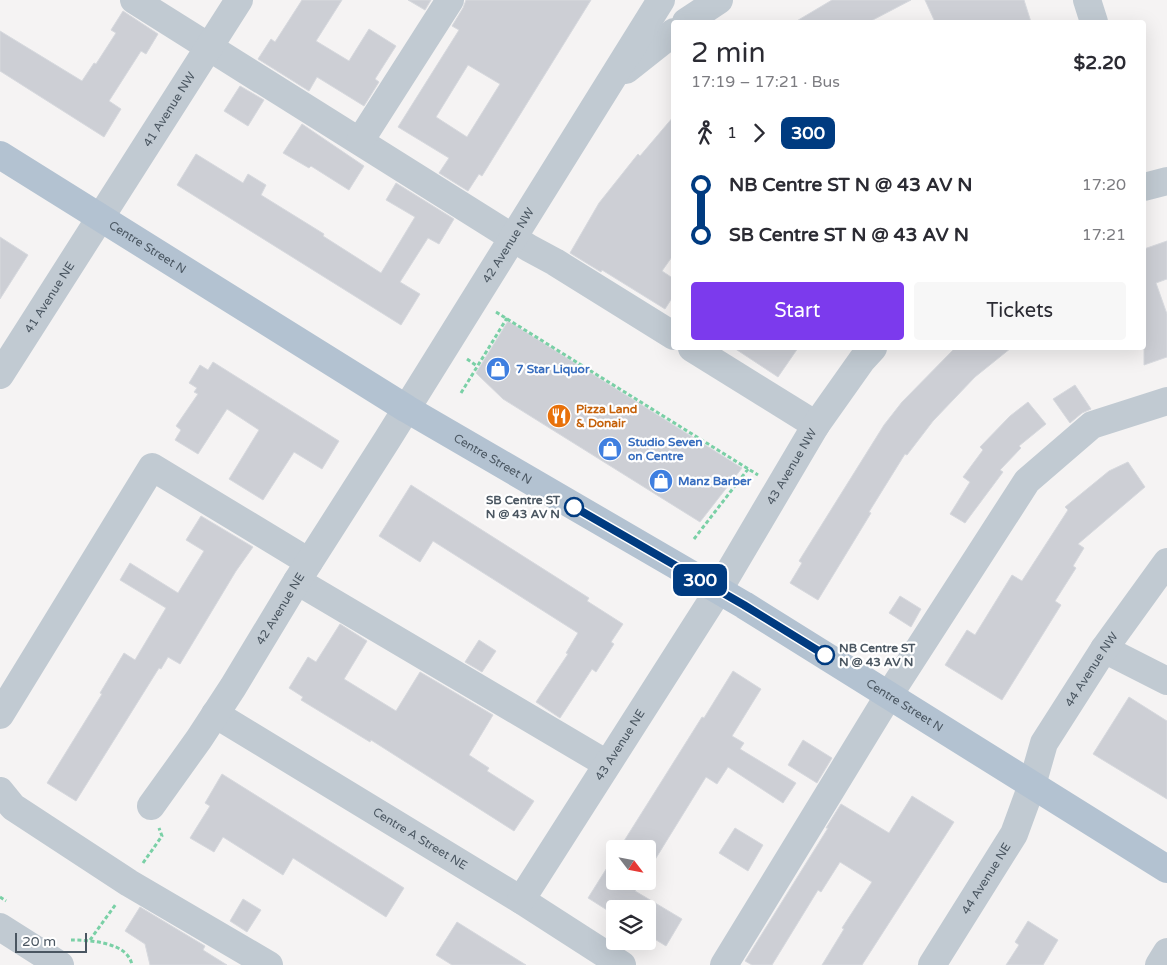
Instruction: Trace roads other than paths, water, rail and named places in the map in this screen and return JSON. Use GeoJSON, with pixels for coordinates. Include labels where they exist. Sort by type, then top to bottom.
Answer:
{"type":"FeatureCollection","features":[{"type":"Feature","properties":{"kind":"main road","name":"Centre Street N"},"geometry":{"type":"LineString","coordinates":[[0,155],[406,409],[718,591],[889,695],[1167,869]]}},
{"type":"Feature","properties":{"kind":"street"},"geometry":{"type":"LineString","coordinates":[[134,0],[514,238],[671,331]]}},
{"type":"Feature","properties":{"kind":"street","name":"41 Avenue NW"},"geometry":{"type":"LineString","coordinates":[[101,219],[239,0]]}},
{"type":"Feature","properties":{"kind":"street"},"geometry":{"type":"LineString","coordinates":[[360,141],[450,0]]}},
{"type":"Feature","properties":{"kind":"street","name":"42 Avenue NW"},"geometry":{"type":"LineString","coordinates":[[406,409],[661,0]]}},
{"type":"Feature","properties":{"kind":"street"},"geometry":{"type":"LineString","coordinates":[[689,20],[719,0]]}},
{"type":"Feature","properties":{"kind":"street","name":"42 Avenue NW"},"geometry":{"type":"LineString","coordinates":[[610,82],[671,34]]}},
{"type":"Feature","properties":{"kind":"street"},"geometry":{"type":"LineString","coordinates":[[1146,186],[1167,181]]}},
{"type":"Feature","properties":{"kind":"street","name":"41 Avenue NE"},"geometry":{"type":"LineString","coordinates":[[0,376],[101,219]]}},
{"type":"Feature","properties":{"kind":"street"},"geometry":{"type":"LineString","coordinates":[[695,350],[816,425]]}},
{"type":"Feature","properties":{"kind":"street","name":"43 Avenue NW"},"geometry":{"type":"LineString","coordinates":[[718,591],[816,425],[871,350]]}},
{"type":"Feature","properties":{"kind":"street"},"geometry":{"type":"LineString","coordinates":[[724,965],[889,695],[1027,481],[1092,425],[1167,400]]}},
{"type":"Feature","properties":{"kind":"street","name":"42 Avenue NE"},"geometry":{"type":"LineString","coordinates":[[151,806],[215,714],[406,409]]}},
{"type":"Feature","properties":{"kind":"street"},"geometry":{"type":"LineString","coordinates":[[0,715],[152,467],[303,572],[607,764]]}},
{"type":"Feature","properties":{"kind":"street","name":"44 Avenue NW"},"geometry":{"type":"LineString","coordinates":[[1032,786],[1044,743],[1104,649],[1167,562]]}},
{"type":"Feature","properties":{"kind":"street","name":"43 Avenue NE"},"geometry":{"type":"LineString","coordinates":[[521,900],[718,591]]}},
{"type":"Feature","properties":{"kind":"street"},"geometry":{"type":"LineString","coordinates":[[1104,649],[1167,681]]}},
{"type":"Feature","properties":{"kind":"street","name":"Centre A Street NE"},"geometry":{"type":"LineString","coordinates":[[215,714],[521,900],[622,965]]}},
{"type":"Feature","properties":{"kind":"street","name":"44 Avenue NE"},"geometry":{"type":"LineString","coordinates":[[932,965],[1014,834],[1032,786]]}},
{"type":"Feature","properties":{"kind":"street"},"geometry":{"type":"LineString","coordinates":[[0,791],[13,807],[129,883],[269,965]]}},
{"type":"Feature","properties":{"kind":"street"},"geometry":{"type":"LineString","coordinates":[[0,926],[60,965]]}},
{"type":"Feature","properties":{"kind":"street"},"geometry":{"type":"LineString","coordinates":[[1159,965],[1167,952]]}},
{"type":"Feature","properties":{"kind":"place","name":"7 Star Liquor"},"geometry":{"type":"Point","coordinates":[498,369]}},
{"type":"Feature","properties":{"kind":"place","name":"Pizza Land & Donair"},"geometry":{"type":"Point","coordinates":[559,416]}},
{"type":"Feature","properties":{"kind":"place","name":"Studio Seven on Centre"},"geometry":{"type":"Point","coordinates":[610,449]}},
{"type":"Feature","properties":{"kind":"place","name":"Manz Barber"},"geometry":{"type":"Point","coordinates":[661,481]}},
{"type":"Feature","properties":{"kind":"place","name":"SB Centre ST N @ 43 AV N"},"geometry":{"type":"Point","coordinates":[574,507]}},
{"type":"Feature","properties":{"kind":"place","name":"NB Centre ST N @ 43 AV N"},"geometry":{"type":"Point","coordinates":[825,655]}}]}
